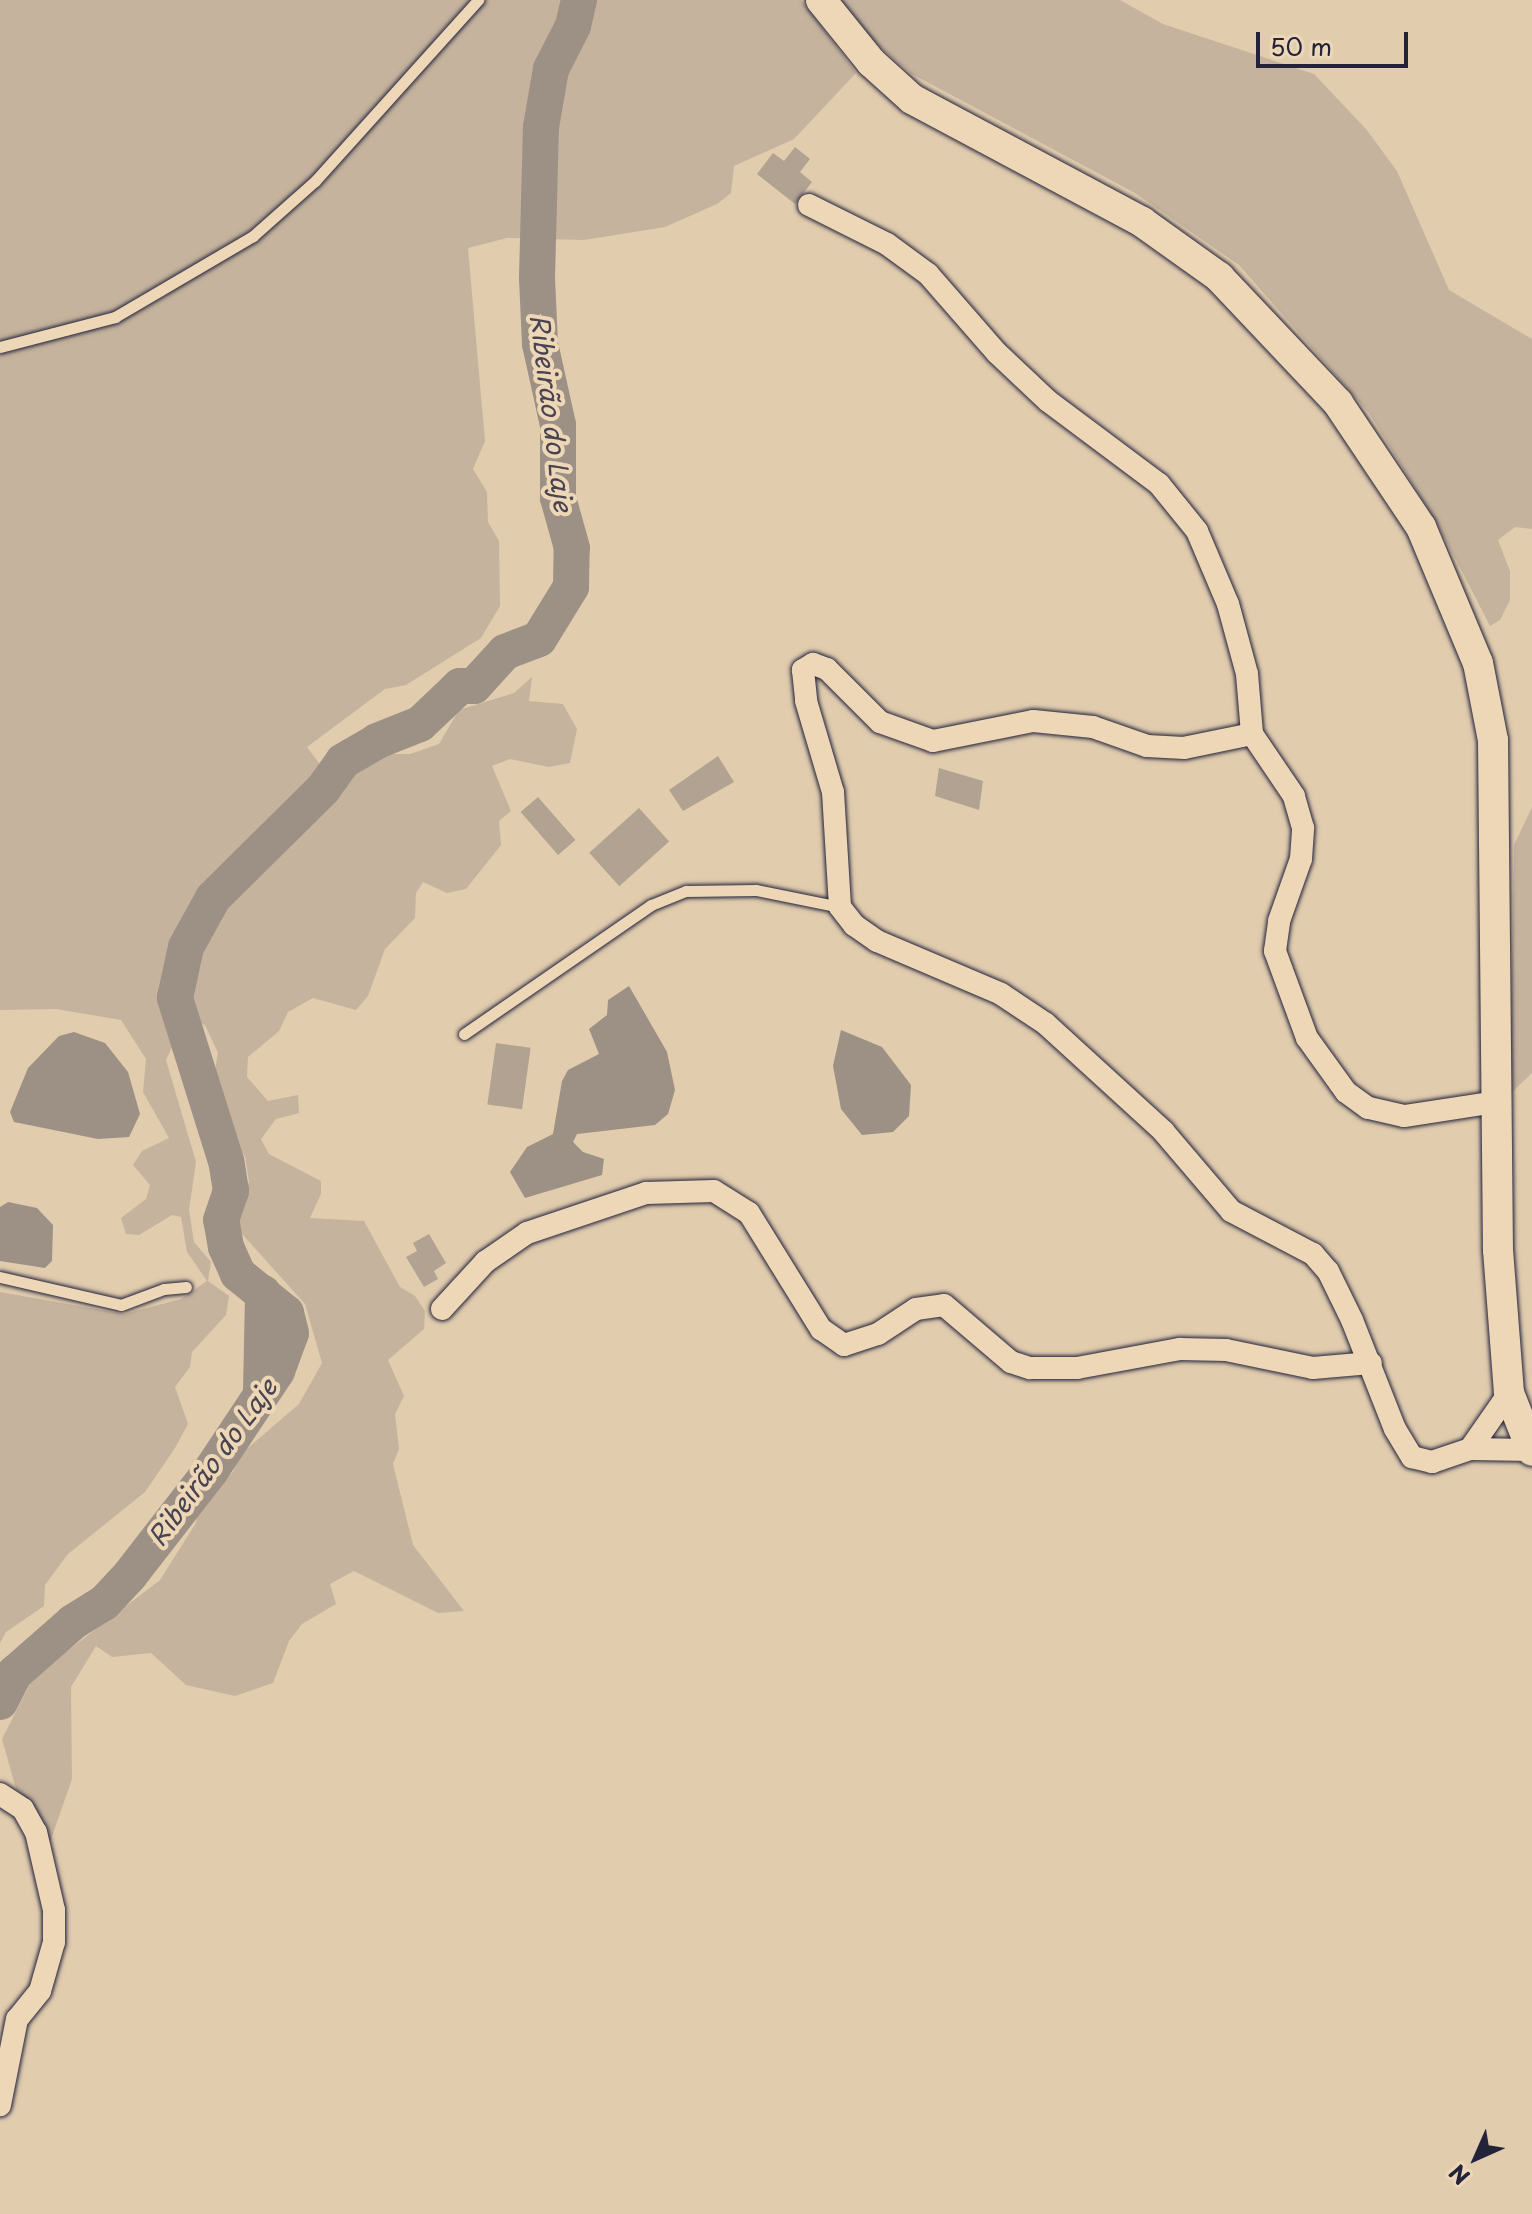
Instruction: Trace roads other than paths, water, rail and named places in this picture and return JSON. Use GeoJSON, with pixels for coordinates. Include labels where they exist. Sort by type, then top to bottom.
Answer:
{"type":"FeatureCollection","features":[{"type":"Feature","properties":{"kind":"main road"},"geometry":{"type":"LineString","coordinates":[[821,0],[871,62],[912,99],[1142,222],[1219,277],[1338,403],[1421,527],[1478,663],[1493,740],[1498,1250],[1509,1393],[1532,1450]]}},
{"type":"Feature","properties":{"kind":"street"},"geometry":{"type":"LineString","coordinates":[[809,205],[887,244],[928,274],[997,353],[1048,401],[1159,484],[1197,531],[1228,604],[1247,674],[1252,734],[1294,796],[1303,828],[1301,859],[1279,921],[1275,951],[1307,1038],[1346,1092],[1384,1113],[1404,1116],[1496,1102]]}},
{"type":"Feature","properties":{"kind":"street"},"geometry":{"type":"LineString","coordinates":[[1252,734],[1184,748],[1147,746],[1082,725],[1033,721],[933,741],[903,734],[880,722],[841,681],[818,664],[808,665],[801,678],[833,792],[840,907],[877,941],[1001,994],[1115,1083],[1231,1211],[1259,1230],[1313,1254],[1328,1271],[1371,1363],[1395,1429],[1412,1457],[1432,1462],[1470,1449],[1532,1450]]}},
{"type":"Feature","properties":{"kind":"street"},"geometry":{"type":"LineString","coordinates":[[442,1309],[477,1269],[527,1233],[646,1193],[714,1191],[749,1213],[821,1329],[844,1345],[878,1334],[916,1309],[944,1305],[1011,1362],[1030,1368],[1077,1368],[1180,1349],[1226,1350],[1313,1368],[1371,1363]]}},
{"type":"Feature","properties":{"kind":"street"},"geometry":{"type":"LineString","coordinates":[[1470,1449],[1509,1393]]}},
{"type":"Feature","properties":{"kind":"street"},"geometry":{"type":"LineString","coordinates":[[0,1794],[23,1809],[36,1832],[54,1910],[54,1942],[40,1991],[17,2019],[0,2105]]}},
{"type":"Feature","properties":{"kind":"lane"},"geometry":{"type":"LineString","coordinates":[[0,347],[115,317],[253,236],[315,181],[478,0]]}},
{"type":"Feature","properties":{"kind":"lane"},"geometry":{"type":"LineString","coordinates":[[464,1034],[651,905],[686,891],[756,890],[840,907]]}},
{"type":"Feature","properties":{"kind":"lane"},"geometry":{"type":"LineString","coordinates":[[0,1277],[121,1305],[186,1287]]}},
{"type":"Feature","properties":{"kind":"waterway","name":"Ribeirão do Laje"},"geometry":{"type":"LineString","coordinates":[[0,1702],[15,1673],[73,1622],[104,1603],[130,1575],[210,1472],[277,1371],[291,1333],[286,1313],[238,1274],[226,1247],[221,1220],[231,1191],[226,1161],[175,998],[186,947],[213,898],[323,789],[343,761],[377,741],[420,724],[460,686],[474,686],[505,652],[539,639],[571,587],[572,548],[558,498],[558,425],[540,344],[537,278],[541,127],[551,69],[573,26],[579,0]]}},
{"type":"Feature","properties":{"kind":"waterway"},"geometry":{"type":"LineString","coordinates":[[261,1391],[263,1293]]}}]}
